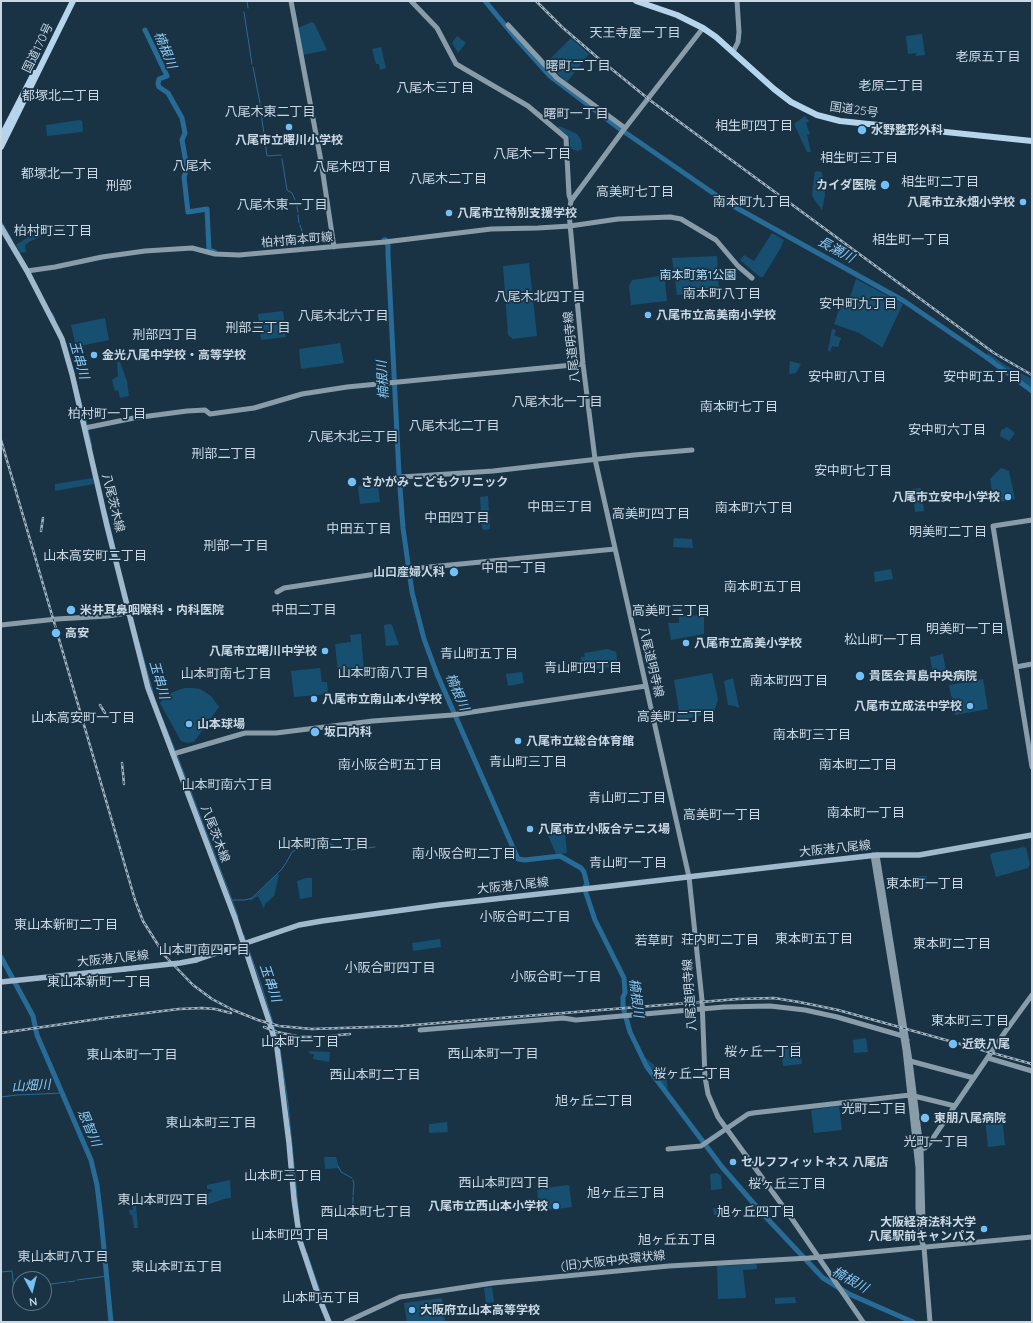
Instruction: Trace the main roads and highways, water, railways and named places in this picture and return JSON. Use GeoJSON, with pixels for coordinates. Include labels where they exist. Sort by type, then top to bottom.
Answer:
{"type":"FeatureCollection","features":[{"type":"Feature","properties":{"kind":"highway","name":"国道170号"},"geometry":{"type":"LineString","coordinates":[[1,137],[70,1]]}},
{"type":"Feature","properties":{"kind":"highway","name":"国道170号"},"geometry":{"type":"LineString","coordinates":[[1,147],[74,1]]}},
{"type":"Feature","properties":{"kind":"highway","name":"国道25号"},"geometry":{"type":"LineString","coordinates":[[636,1],[677,15],[703,28],[716,36],[774,89],[791,102],[828,118],[840,121],[1032,141]]}},
{"type":"Feature","properties":{"kind":"main road","name":"八尾茨木線"},"geometry":{"type":"LineString","coordinates":[[1,227],[27,271],[62,339],[86,428],[95,476],[128,613],[148,688],[175,754],[246,943],[270,1022],[276,1048],[286,1112],[294,1200],[300,1241],[318,1295],[329,1322]]}},
{"type":"Feature","properties":{"kind":"main road","name":"大阪港八尾線"},"geometry":{"type":"LineString","coordinates":[[1,982],[196,960],[297,926],[322,921],[440,905],[875,855],[919,855],[1032,835]]}},
{"type":"Feature","properties":{"kind":"waterway"},"geometry":{"type":"LineString","coordinates":[[247,1],[248,8]]}},
{"type":"Feature","properties":{"kind":"waterway","name":"長瀬川"},"geometry":{"type":"LineString","coordinates":[[485,1],[550,76],[620,129]]}},
{"type":"Feature","properties":{"kind":"waterway"},"geometry":{"type":"LineString","coordinates":[[244,12],[252,64]]}},
{"type":"Feature","properties":{"kind":"waterway","name":"楠根川"},"geometry":{"type":"LineString","coordinates":[[145,30],[167,76],[159,79],[159,87],[168,93],[182,118],[185,133],[182,140],[187,168],[184,177],[188,212],[207,209],[209,250],[215,252]]}},
{"type":"Feature","properties":{"kind":"waterway"},"geometry":{"type":"LineString","coordinates":[[253,67],[260,103]]}},
{"type":"Feature","properties":{"kind":"waterway"},"geometry":{"type":"LineString","coordinates":[[260,105],[267,156],[281,155]]}},
{"type":"Feature","properties":{"kind":"waterway","name":"長瀬川"},"geometry":{"type":"LineString","coordinates":[[626,133],[726,202],[904,301],[986,357],[1032,391]]}},
{"type":"Feature","properties":{"kind":"waterway"},"geometry":{"type":"LineString","coordinates":[[282,159],[287,190],[292,193],[295,200]]}},
{"type":"Feature","properties":{"kind":"waterway"},"geometry":{"type":"LineString","coordinates":[[296,202],[298,212]]}},
{"type":"Feature","properties":{"kind":"waterway"},"geometry":{"type":"LineString","coordinates":[[298,215],[299,223]]}},
{"type":"Feature","properties":{"kind":"waterway","name":"玉串川"},"geometry":{"type":"LineString","coordinates":[[1,221],[12,240]]}},
{"type":"Feature","properties":{"kind":"waterway"},"geometry":{"type":"LineString","coordinates":[[300,225],[302,231],[302,247]]}},
{"type":"Feature","properties":{"kind":"waterway","name":"楠根川"},"geometry":{"type":"LineString","coordinates":[[384,240],[386,240],[388,246],[403,528],[412,592],[424,639],[437,674],[518,859],[525,860],[560,856],[581,868],[584,872],[587,884],[585,887],[586,893],[595,920],[624,978],[625,993],[623,997],[623,1007],[630,1032],[647,1067],[722,1167],[762,1213],[823,1278],[849,1294],[913,1322]]}},
{"type":"Feature","properties":{"kind":"waterway","name":"玉串川"},"geometry":{"type":"LineString","coordinates":[[52,313],[55,319]]}},
{"type":"Feature","properties":{"kind":"waterway","name":"玉串川"},"geometry":{"type":"LineString","coordinates":[[66,343],[87,425]]}},
{"type":"Feature","properties":{"kind":"waterway","name":"玉串川"},"geometry":{"type":"LineString","coordinates":[[88,429],[92,447]]}},
{"type":"Feature","properties":{"kind":"waterway","name":"玉串川"},"geometry":{"type":"LineString","coordinates":[[107,515],[119,564]]}},
{"type":"Feature","properties":{"kind":"waterway","name":"玉串川"},"geometry":{"type":"LineString","coordinates":[[139,642],[155,700]]}},
{"type":"Feature","properties":{"kind":"waterway","name":"玉串川"},"geometry":{"type":"LineString","coordinates":[[162,718],[175,750]]}},
{"type":"Feature","properties":{"kind":"waterway","name":"玉串川"},"geometry":{"type":"LineString","coordinates":[[177,755],[238,917]]}},
{"type":"Feature","properties":{"kind":"waterway"},"geometry":{"type":"LineString","coordinates":[[233,900],[245,900],[252,898],[281,870],[292,852],[299,848],[300,843],[305,840],[315,840],[351,850],[375,847]]}},
{"type":"Feature","properties":{"kind":"waterway","name":"玉串川"},"geometry":{"type":"LineString","coordinates":[[244,935],[246,942]]}},
{"type":"Feature","properties":{"kind":"waterway","name":"玉串川"},"geometry":{"type":"LineString","coordinates":[[247,945],[279,1042],[288,1104],[299,1217]]}},
{"type":"Feature","properties":{"kind":"waterway","name":"恩智川"},"geometry":{"type":"LineString","coordinates":[[1,957],[33,1016],[37,1035],[91,1160],[97,1185],[111,1322]]}},
{"type":"Feature","properties":{"kind":"waterway","name":"山畑川"},"geometry":{"type":"LineString","coordinates":[[1,1097],[63,1093]]}},
{"type":"Feature","properties":{"kind":"waterway"},"geometry":{"type":"LineString","coordinates":[[338,1166],[341,1172],[352,1178]]}},
{"type":"Feature","properties":{"kind":"waterway"},"geometry":{"type":"LineString","coordinates":[[353,1180],[353,1195]]}},
{"type":"Feature","properties":{"kind":"waterway"},"geometry":{"type":"LineString","coordinates":[[353,1197],[353,1212]]}},
{"type":"Feature","properties":{"kind":"waterway","name":"玉串川"},"geometry":{"type":"LineString","coordinates":[[307,1253],[324,1303]]}},
{"type":"Feature","properties":{"kind":"waterway"},"geometry":{"type":"LineString","coordinates":[[1,1272],[12,1271]]}},
{"type":"Feature","properties":{"kind":"waterway"},"geometry":{"type":"LineString","coordinates":[[77,1280],[108,1276]]}},
{"type":"Feature","properties":{"kind":"waterway"},"geometry":{"type":"LineString","coordinates":[[68,1282],[75,1281]]}},
{"type":"Feature","properties":{"kind":"waterway"},"geometry":{"type":"LineString","coordinates":[[52,1284],[66,1282]]}},
{"type":"Feature","properties":{"kind":"railway"},"geometry":{"type":"LineString","coordinates":[[536,1],[562,27],[651,101],[994,353],[1032,375]]}},
{"type":"Feature","properties":{"kind":"railway"},"geometry":{"type":"LineString","coordinates":[[1,440],[135,900],[143,921],[165,956],[193,985],[212,999],[233,1010],[258,1020],[279,1026],[312,1029],[401,1026],[738,999],[774,998],[838,1010],[1032,1064]]}},
{"type":"Feature","properties":{"kind":"railway"},"geometry":{"type":"LineString","coordinates":[[41,531],[43,518]]}},
{"type":"Feature","properties":{"kind":"railway"},"geometry":{"type":"LineString","coordinates":[[100,705],[105,713]]}},
{"type":"Feature","properties":{"kind":"railway"},"geometry":{"type":"LineString","coordinates":[[122,763],[124,784]]}},
{"type":"Feature","properties":{"kind":"railway"},"geometry":{"type":"LineString","coordinates":[[1,1033],[179,1009],[202,1008],[215,1009],[231,1013]]}},
{"type":"Feature","properties":{"kind":"railway"},"geometry":{"type":"LineString","coordinates":[[264,1027],[277,1032],[301,1037],[350,1034]]}},
{"type":"Feature","properties":{"kind":"place","name":"八尾市立曙川小学校"},"geometry":{"type":"Point","coordinates":[289,127]}},
{"type":"Feature","properties":{"kind":"place","name":"水野整形外科"},"geometry":{"type":"Point","coordinates":[862,130]}},
{"type":"Feature","properties":{"kind":"place","name":"カイダ医院"},"geometry":{"type":"Point","coordinates":[885,185]}},
{"type":"Feature","properties":{"kind":"place","name":"八尾市立永畑小学校"},"geometry":{"type":"Point","coordinates":[1023,202]}},
{"type":"Feature","properties":{"kind":"place","name":"八尾市立特別支援学校"},"geometry":{"type":"Point","coordinates":[449,213]}},
{"type":"Feature","properties":{"kind":"place","name":"八尾市立高美南小学校"},"geometry":{"type":"Point","coordinates":[648,315]}},
{"type":"Feature","properties":{"kind":"place","name":"金光八尾中学校・高等学校"},"geometry":{"type":"Point","coordinates":[94,355]}},
{"type":"Feature","properties":{"kind":"place","name":"さかがみ こどもクリニック"},"geometry":{"type":"Point","coordinates":[352,482]}},
{"type":"Feature","properties":{"kind":"place","name":"八尾市立安中小学校"},"geometry":{"type":"Point","coordinates":[1008,497]}},
{"type":"Feature","properties":{"kind":"place","name":"山口産婦人科"},"geometry":{"type":"Point","coordinates":[454,572]}},
{"type":"Feature","properties":{"kind":"place","name":"米井耳鼻咽喉科・内科医院"},"geometry":{"type":"Point","coordinates":[71,610]}},
{"type":"Feature","properties":{"kind":"place","name":"高安"},"geometry":{"type":"Point","coordinates":[56,633]}},
{"type":"Feature","properties":{"kind":"place","name":"八尾市立高美小学校"},"geometry":{"type":"Point","coordinates":[686,643]}},
{"type":"Feature","properties":{"kind":"place","name":"八尾市立曙川中学校"},"geometry":{"type":"Point","coordinates":[325,651]}},
{"type":"Feature","properties":{"kind":"place","name":"貴医会貴島中央病院"},"geometry":{"type":"Point","coordinates":[860,676]}},
{"type":"Feature","properties":{"kind":"place","name":"八尾市立南山本小学校"},"geometry":{"type":"Point","coordinates":[314,699]}},
{"type":"Feature","properties":{"kind":"place","name":"八尾市立成法中学校"},"geometry":{"type":"Point","coordinates":[970,706]}},
{"type":"Feature","properties":{"kind":"place","name":"山本球場"},"geometry":{"type":"Point","coordinates":[189,724]}},
{"type":"Feature","properties":{"kind":"place","name":"坂口内科"},"geometry":{"type":"Point","coordinates":[315,732]}},
{"type":"Feature","properties":{"kind":"place","name":"八尾市立総合体育館"},"geometry":{"type":"Point","coordinates":[518,741]}},
{"type":"Feature","properties":{"kind":"place","name":"八尾市立小阪合テニス場"},"geometry":{"type":"Point","coordinates":[530,829]}},
{"type":"Feature","properties":{"kind":"place","name":"近鉄八尾"},"geometry":{"type":"Point","coordinates":[953,1044]}},
{"type":"Feature","properties":{"kind":"place","name":"東朋八尾病院"},"geometry":{"type":"Point","coordinates":[925,1118]}},
{"type":"Feature","properties":{"kind":"place","name":"セルフフィットネス 八尾店"},"geometry":{"type":"Point","coordinates":[733,1162]}},
{"type":"Feature","properties":{"kind":"place","name":"八尾市立西山本小学校"},"geometry":{"type":"Point","coordinates":[556,1206]}},
{"type":"Feature","properties":{"kind":"place","name":"大阪経済法科大学 八尾駅前キャンパス"},"geometry":{"type":"Point","coordinates":[984,1229]}},
{"type":"Feature","properties":{"kind":"place","name":"大阪府立山本高等学校"},"geometry":{"type":"Point","coordinates":[412,1310]}},
{"type":"Feature","properties":{"kind":"district","name":"天王寺屋一丁目"},"geometry":{"type":"Point","coordinates":[635,33]}},
{"type":"Feature","properties":{"kind":"district","name":"老原五丁目"},"geometry":{"type":"Point","coordinates":[988,57]}},
{"type":"Feature","properties":{"kind":"district","name":"曙町二丁目"},"geometry":{"type":"Point","coordinates":[578,66]}},
{"type":"Feature","properties":{"kind":"district","name":"老原二丁目"},"geometry":{"type":"Point","coordinates":[891,86]}},
{"type":"Feature","properties":{"kind":"district","name":"八尾木三丁目"},"geometry":{"type":"Point","coordinates":[435,88]}},
{"type":"Feature","properties":{"kind":"district","name":"都塚北二丁目"},"geometry":{"type":"Point","coordinates":[61,96]}},
{"type":"Feature","properties":{"kind":"district","name":"八尾木東二丁目"},"geometry":{"type":"Point","coordinates":[270,112]}},
{"type":"Feature","properties":{"kind":"district","name":"曙町一丁目"},"geometry":{"type":"Point","coordinates":[576,114]}},
{"type":"Feature","properties":{"kind":"district","name":"相生町四丁目"},"geometry":{"type":"Point","coordinates":[754,126]}},
{"type":"Feature","properties":{"kind":"district","name":"八尾木一丁目"},"geometry":{"type":"Point","coordinates":[532,154]}},
{"type":"Feature","properties":{"kind":"district","name":"相生町三丁目"},"geometry":{"type":"Point","coordinates":[859,158]}},
{"type":"Feature","properties":{"kind":"district","name":"八尾木"},"geometry":{"type":"Point","coordinates":[192,166]}},
{"type":"Feature","properties":{"kind":"district","name":"八尾木四丁目"},"geometry":{"type":"Point","coordinates":[352,167]}},
{"type":"Feature","properties":{"kind":"district","name":"都塚北一丁目"},"geometry":{"type":"Point","coordinates":[60,174]}},
{"type":"Feature","properties":{"kind":"district","name":"八尾木二丁目"},"geometry":{"type":"Point","coordinates":[448,179]}},
{"type":"Feature","properties":{"kind":"district","name":"相生町二丁目"},"geometry":{"type":"Point","coordinates":[940,182]}},
{"type":"Feature","properties":{"kind":"district","name":"刑部"},"geometry":{"type":"Point","coordinates":[119,186]}},
{"type":"Feature","properties":{"kind":"district","name":"高美町七丁目"},"geometry":{"type":"Point","coordinates":[635,192]}},
{"type":"Feature","properties":{"kind":"district","name":"南本町九丁目"},"geometry":{"type":"Point","coordinates":[752,202]}},
{"type":"Feature","properties":{"kind":"district","name":"八尾木東一丁目"},"geometry":{"type":"Point","coordinates":[282,205]}},
{"type":"Feature","properties":{"kind":"district","name":"柏村町三丁目"},"geometry":{"type":"Point","coordinates":[53,231]}},
{"type":"Feature","properties":{"kind":"district","name":"相生町一丁目"},"geometry":{"type":"Point","coordinates":[911,240]}},
{"type":"Feature","properties":{"kind":"district","name":"南本町八丁目"},"geometry":{"type":"Point","coordinates":[722,294]}},
{"type":"Feature","properties":{"kind":"district","name":"八尾木北四丁目"},"geometry":{"type":"Point","coordinates":[540,297]}},
{"type":"Feature","properties":{"kind":"district","name":"安中町九丁目"},"geometry":{"type":"Point","coordinates":[858,304]}},
{"type":"Feature","properties":{"kind":"district","name":"八尾木北六丁目"},"geometry":{"type":"Point","coordinates":[343,316]}},
{"type":"Feature","properties":{"kind":"district","name":"刑部三丁目"},"geometry":{"type":"Point","coordinates":[258,328]}},
{"type":"Feature","properties":{"kind":"district","name":"刑部四丁目"},"geometry":{"type":"Point","coordinates":[165,335]}},
{"type":"Feature","properties":{"kind":"district","name":"安中町八丁目"},"geometry":{"type":"Point","coordinates":[847,377]}},
{"type":"Feature","properties":{"kind":"district","name":"安中町五丁目"},"geometry":{"type":"Point","coordinates":[982,377]}},
{"type":"Feature","properties":{"kind":"district","name":"八尾木北一丁目"},"geometry":{"type":"Point","coordinates":[557,402]}},
{"type":"Feature","properties":{"kind":"district","name":"南本町七丁目"},"geometry":{"type":"Point","coordinates":[739,407]}},
{"type":"Feature","properties":{"kind":"district","name":"柏村町一丁目"},"geometry":{"type":"Point","coordinates":[107,414]}},
{"type":"Feature","properties":{"kind":"district","name":"八尾木北二丁目"},"geometry":{"type":"Point","coordinates":[454,426]}},
{"type":"Feature","properties":{"kind":"district","name":"安中町六丁目"},"geometry":{"type":"Point","coordinates":[947,430]}},
{"type":"Feature","properties":{"kind":"district","name":"八尾木北三丁目"},"geometry":{"type":"Point","coordinates":[353,437]}},
{"type":"Feature","properties":{"kind":"district","name":"刑部二丁目"},"geometry":{"type":"Point","coordinates":[224,454]}},
{"type":"Feature","properties":{"kind":"district","name":"安中町七丁目"},"geometry":{"type":"Point","coordinates":[853,471]}},
{"type":"Feature","properties":{"kind":"district","name":"中田三丁目"},"geometry":{"type":"Point","coordinates":[560,507]}},
{"type":"Feature","properties":{"kind":"district","name":"南本町六丁目"},"geometry":{"type":"Point","coordinates":[754,508]}},
{"type":"Feature","properties":{"kind":"district","name":"高美町四丁目"},"geometry":{"type":"Point","coordinates":[651,514]}},
{"type":"Feature","properties":{"kind":"district","name":"中田四丁目"},"geometry":{"type":"Point","coordinates":[457,518]}},
{"type":"Feature","properties":{"kind":"district","name":"中田五丁目"},"geometry":{"type":"Point","coordinates":[359,529]}},
{"type":"Feature","properties":{"kind":"district","name":"明美町二丁目"},"geometry":{"type":"Point","coordinates":[948,532]}},
{"type":"Feature","properties":{"kind":"district","name":"刑部一丁目"},"geometry":{"type":"Point","coordinates":[236,546]}},
{"type":"Feature","properties":{"kind":"district","name":"山本高安町二丁目"},"geometry":{"type":"Point","coordinates":[95,556]}},
{"type":"Feature","properties":{"kind":"district","name":"中田一丁目"},"geometry":{"type":"Point","coordinates":[514,568]}},
{"type":"Feature","properties":{"kind":"district","name":"南本町五丁目"},"geometry":{"type":"Point","coordinates":[763,587]}},
{"type":"Feature","properties":{"kind":"district","name":"中田二丁目"},"geometry":{"type":"Point","coordinates":[304,610]}},
{"type":"Feature","properties":{"kind":"district","name":"高美町三丁目"},"geometry":{"type":"Point","coordinates":[671,611]}},
{"type":"Feature","properties":{"kind":"district","name":"明美町一丁目"},"geometry":{"type":"Point","coordinates":[965,629]}},
{"type":"Feature","properties":{"kind":"district","name":"松山町一丁目"},"geometry":{"type":"Point","coordinates":[883,640]}},
{"type":"Feature","properties":{"kind":"district","name":"青山町五丁目"},"geometry":{"type":"Point","coordinates":[479,654]}},
{"type":"Feature","properties":{"kind":"district","name":"青山町四丁目"},"geometry":{"type":"Point","coordinates":[583,668]}},
{"type":"Feature","properties":{"kind":"district","name":"山本町南八丁目"},"geometry":{"type":"Point","coordinates":[383,673]}},
{"type":"Feature","properties":{"kind":"district","name":"山本町南七丁目"},"geometry":{"type":"Point","coordinates":[226,674]}},
{"type":"Feature","properties":{"kind":"district","name":"南本町四丁目"},"geometry":{"type":"Point","coordinates":[789,681]}},
{"type":"Feature","properties":{"kind":"district","name":"高美町二丁目"},"geometry":{"type":"Point","coordinates":[676,717]}},
{"type":"Feature","properties":{"kind":"district","name":"山本高安町一丁目"},"geometry":{"type":"Point","coordinates":[83,718]}},
{"type":"Feature","properties":{"kind":"district","name":"南本町三丁目"},"geometry":{"type":"Point","coordinates":[812,735]}},
{"type":"Feature","properties":{"kind":"district","name":"青山町三丁目"},"geometry":{"type":"Point","coordinates":[528,762]}},
{"type":"Feature","properties":{"kind":"district","name":"南小阪合町五丁目"},"geometry":{"type":"Point","coordinates":[390,765]}},
{"type":"Feature","properties":{"kind":"district","name":"南本町二丁目"},"geometry":{"type":"Point","coordinates":[858,765]}},
{"type":"Feature","properties":{"kind":"district","name":"山本町南六丁目"},"geometry":{"type":"Point","coordinates":[227,785]}},
{"type":"Feature","properties":{"kind":"district","name":"青山町二丁目"},"geometry":{"type":"Point","coordinates":[627,798]}},
{"type":"Feature","properties":{"kind":"district","name":"南本町一丁目"},"geometry":{"type":"Point","coordinates":[866,813]}},
{"type":"Feature","properties":{"kind":"district","name":"高美町一丁目"},"geometry":{"type":"Point","coordinates":[722,815]}},
{"type":"Feature","properties":{"kind":"district","name":"山本町南二丁目"},"geometry":{"type":"Point","coordinates":[323,844]}},
{"type":"Feature","properties":{"kind":"district","name":"南小阪合町二丁目"},"geometry":{"type":"Point","coordinates":[464,854]}},
{"type":"Feature","properties":{"kind":"district","name":"青山町一丁目"},"geometry":{"type":"Point","coordinates":[628,863]}},
{"type":"Feature","properties":{"kind":"district","name":"東本町一丁目"},"geometry":{"type":"Point","coordinates":[925,884]}},
{"type":"Feature","properties":{"kind":"district","name":"小阪合町二丁目"},"geometry":{"type":"Point","coordinates":[525,917]}},
{"type":"Feature","properties":{"kind":"district","name":"東山本新町二丁目"},"geometry":{"type":"Point","coordinates":[66,925]}},
{"type":"Feature","properties":{"kind":"district","name":"東本町五丁目"},"geometry":{"type":"Point","coordinates":[814,939]}},
{"type":"Feature","properties":{"kind":"district","name":"荘内町二丁目"},"geometry":{"type":"Point","coordinates":[720,940]}},
{"type":"Feature","properties":{"kind":"district","name":"若草町"},"geometry":{"type":"Point","coordinates":[654,941]}},
{"type":"Feature","properties":{"kind":"district","name":"東本町二丁目"},"geometry":{"type":"Point","coordinates":[952,944]}},
{"type":"Feature","properties":{"kind":"district","name":"山本町南四丁目"},"geometry":{"type":"Point","coordinates":[204,950]}},
{"type":"Feature","properties":{"kind":"district","name":"小阪合町四丁目"},"geometry":{"type":"Point","coordinates":[390,968]}},
{"type":"Feature","properties":{"kind":"district","name":"小阪合町一丁目"},"geometry":{"type":"Point","coordinates":[556,977]}},
{"type":"Feature","properties":{"kind":"district","name":"東山本新町一丁目"},"geometry":{"type":"Point","coordinates":[99,982]}},
{"type":"Feature","properties":{"kind":"district","name":"東本町三丁目"},"geometry":{"type":"Point","coordinates":[970,1021]}},
{"type":"Feature","properties":{"kind":"district","name":"山本町一丁目"},"geometry":{"type":"Point","coordinates":[300,1042]}},
{"type":"Feature","properties":{"kind":"district","name":"桜ヶ丘一丁目"},"geometry":{"type":"Point","coordinates":[763,1052]}},
{"type":"Feature","properties":{"kind":"district","name":"西山本町一丁目"},"geometry":{"type":"Point","coordinates":[493,1054]}},
{"type":"Feature","properties":{"kind":"district","name":"東山本町一丁目"},"geometry":{"type":"Point","coordinates":[132,1055]}},
{"type":"Feature","properties":{"kind":"district","name":"桜ヶ丘二丁目"},"geometry":{"type":"Point","coordinates":[692,1074]}},
{"type":"Feature","properties":{"kind":"district","name":"西山本町二丁目"},"geometry":{"type":"Point","coordinates":[375,1075]}},
{"type":"Feature","properties":{"kind":"district","name":"旭ヶ丘二丁目"},"geometry":{"type":"Point","coordinates":[594,1101]}},
{"type":"Feature","properties":{"kind":"district","name":"光町二丁目"},"geometry":{"type":"Point","coordinates":[874,1109]}},
{"type":"Feature","properties":{"kind":"district","name":"東山本町三丁目"},"geometry":{"type":"Point","coordinates":[211,1123]}},
{"type":"Feature","properties":{"kind":"district","name":"光町一丁目"},"geometry":{"type":"Point","coordinates":[936,1142]}},
{"type":"Feature","properties":{"kind":"district","name":"山本町三丁目"},"geometry":{"type":"Point","coordinates":[283,1176]}},
{"type":"Feature","properties":{"kind":"district","name":"西山本町四丁目"},"geometry":{"type":"Point","coordinates":[504,1183]}},
{"type":"Feature","properties":{"kind":"district","name":"桜ヶ丘三丁目"},"geometry":{"type":"Point","coordinates":[787,1184]}},
{"type":"Feature","properties":{"kind":"district","name":"旭ヶ丘三丁目"},"geometry":{"type":"Point","coordinates":[626,1193]}},
{"type":"Feature","properties":{"kind":"district","name":"東山本町四丁目"},"geometry":{"type":"Point","coordinates":[163,1200]}},
{"type":"Feature","properties":{"kind":"district","name":"西山本町七丁目"},"geometry":{"type":"Point","coordinates":[366,1212]}},
{"type":"Feature","properties":{"kind":"district","name":"旭ヶ丘四丁目"},"geometry":{"type":"Point","coordinates":[756,1212]}},
{"type":"Feature","properties":{"kind":"district","name":"山本町四丁目"},"geometry":{"type":"Point","coordinates":[290,1235]}},
{"type":"Feature","properties":{"kind":"district","name":"旭ヶ丘五丁目"},"geometry":{"type":"Point","coordinates":[677,1240]}},
{"type":"Feature","properties":{"kind":"district","name":"東山本町八丁目"},"geometry":{"type":"Point","coordinates":[63,1257]}},
{"type":"Feature","properties":{"kind":"district","name":"東山本町五丁目"},"geometry":{"type":"Point","coordinates":[177,1267]}},
{"type":"Feature","properties":{"kind":"district","name":"山本町五丁目"},"geometry":{"type":"Point","coordinates":[321,1298]}},
{"type":"Feature","properties":{"kind":"park label","name":"南本町第1公園"},"geometry":{"type":"Point","coordinates":[698,275]}}]}
